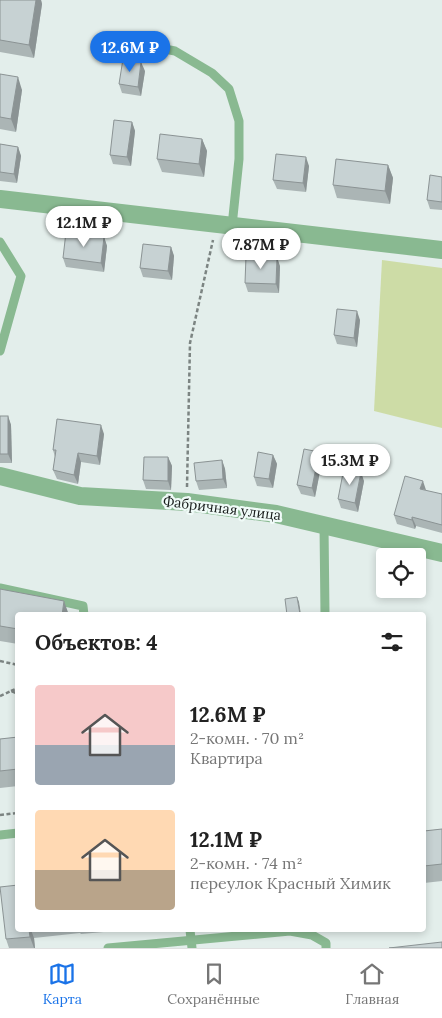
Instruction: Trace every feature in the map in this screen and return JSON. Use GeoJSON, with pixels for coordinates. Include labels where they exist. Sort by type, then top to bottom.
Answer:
{"type":"FeatureCollection","features":[{"type":"Feature","properties":{"kind":"street"},"geometry":{"type":"LineString","coordinates":[[0,199],[442,250]]}},
{"type":"Feature","properties":{"kind":"street","name":"Фабричная улица"},"geometry":{"type":"LineString","coordinates":[[0,476],[80,496],[187,502],[276,514],[442,553]]}},
{"type":"Feature","properties":{"kind":"lane"},"geometry":{"type":"LineString","coordinates":[[133,43],[175,51],[212,73],[229,89],[239,120],[239,159],[224,225]]}},
{"type":"Feature","properties":{"kind":"lane"},"geometry":{"type":"LineString","coordinates":[[0,242],[21,276],[0,351]]}},
{"type":"Feature","properties":{"kind":"lane"},"geometry":{"type":"LineString","coordinates":[[324,525],[325,612]]}},
{"type":"Feature","properties":{"kind":"lane"},"geometry":{"type":"LineString","coordinates":[[0,588],[83,606],[84,612]]}},
{"type":"Feature","properties":{"kind":"lane"},"geometry":{"type":"LineString","coordinates":[[0,835],[15,833]]}},
{"type":"Feature","properties":{"kind":"lane"},"geometry":{"type":"LineString","coordinates":[[108,948],[192,944],[290,932],[312,935],[326,943],[326,948]]}},
{"type":"Feature","properties":{"kind":"path"},"geometry":{"type":"LineString","coordinates":[[187,502],[190,343],[224,225]]}},
{"type":"Feature","properties":{"kind":"path"},"geometry":{"type":"LineString","coordinates":[[0,661],[15,664]]}},
{"type":"Feature","properties":{"kind":"path"},"geometry":{"type":"LineString","coordinates":[[0,696],[15,689]]}},
{"type":"Feature","properties":{"kind":"path"},"geometry":{"type":"LineString","coordinates":[[11,691],[15,693]]}},
{"type":"Feature","properties":{"kind":"path"},"geometry":{"type":"LineString","coordinates":[[0,815],[15,813]]}},
{"type":"Feature","properties":{"kind":"green space"},"geometry":{"type":"Polygon","coordinates":[[[382,260],[442,268],[442,428],[374,411],[382,260]]]}},
{"type":"Feature","properties":{"kind":"building"},"geometry":{"type":"Polygon","coordinates":[[[0,0],[36,0],[29,45],[0,40],[0,0]]]}},
{"type":"Feature","properties":{"kind":"building"},"geometry":{"type":"Polygon","coordinates":[[[123,59],[141,62],[138,87],[119,84],[123,59]]]}},
{"type":"Feature","properties":{"kind":"building"},"geometry":{"type":"Polygon","coordinates":[[[0,74],[18,77],[11,119],[0,117],[0,74]]]}},
{"type":"Feature","properties":{"kind":"building"},"geometry":{"type":"Polygon","coordinates":[[[114,120],[132,122],[127,157],[110,155],[114,120]]]}},
{"type":"Feature","properties":{"kind":"building"},"geometry":{"type":"Polygon","coordinates":[[[160,134],[202,139],[199,164],[157,159],[160,134]]]}},
{"type":"Feature","properties":{"kind":"building"},"geometry":{"type":"Polygon","coordinates":[[[0,144],[18,147],[14,174],[0,172],[0,144]]]}},
{"type":"Feature","properties":{"kind":"building"},"geometry":{"type":"Polygon","coordinates":[[[276,154],[306,157],[303,183],[273,180],[276,154]]]}},
{"type":"Feature","properties":{"kind":"building"},"geometry":{"type":"Polygon","coordinates":[[[336,159],[388,165],[385,191],[333,185],[336,159]]]}},
{"type":"Feature","properties":{"kind":"building"},"geometry":{"type":"Polygon","coordinates":[[[430,175],[442,177],[442,202],[427,200],[430,175]]]}},
{"type":"Feature","properties":{"kind":"building"},"geometry":{"type":"Polygon","coordinates":[[[66,232],[104,237],[101,263],[63,258],[66,232]]]}},
{"type":"Feature","properties":{"kind":"building"},"geometry":{"type":"Polygon","coordinates":[[[143,244],[171,247],[168,271],[140,268],[143,244]]]}},
{"type":"Feature","properties":{"kind":"building"},"geometry":{"type":"Polygon","coordinates":[[[246,256],[277,257],[276,284],[245,283],[246,256]]]}},
{"type":"Feature","properties":{"kind":"building"},"geometry":{"type":"Polygon","coordinates":[[[337,309],[357,311],[354,338],[334,335],[337,309]]]}},
{"type":"Feature","properties":{"kind":"building"},"geometry":{"type":"Polygon","coordinates":[[[0,416],[8,416],[8,454],[0,454],[0,416]]]}},
{"type":"Feature","properties":{"kind":"building"},"geometry":{"type":"Polygon","coordinates":[[[57,419],[101,425],[97,456],[78,453],[74,475],[53,470],[56,450],[53,450],[57,419]]]}},
{"type":"Feature","properties":{"kind":"building"},"geometry":{"type":"Polygon","coordinates":[[[304,449],[319,452],[312,488],[297,485],[304,449]]]}},
{"type":"Feature","properties":{"kind":"building"},"geometry":{"type":"Polygon","coordinates":[[[258,452],[273,455],[269,479],[254,477],[258,452]]]}},
{"type":"Feature","properties":{"kind":"building"},"geometry":{"type":"Polygon","coordinates":[[[144,457],[168,457],[168,481],[143,480],[144,457]]]}},
{"type":"Feature","properties":{"kind":"building"},"geometry":{"type":"Polygon","coordinates":[[[222,460],[223,479],[196,481],[194,463],[222,460]]]}},
{"type":"Feature","properties":{"kind":"building"},"geometry":{"type":"Polygon","coordinates":[[[344,468],[361,472],[355,503],[338,499],[344,468]]]}},
{"type":"Feature","properties":{"kind":"building"},"geometry":{"type":"Polygon","coordinates":[[[405,476],[423,481],[420,489],[442,494],[442,525],[412,517],[412,520],[394,515],[405,476]]]}},
{"type":"Feature","properties":{"kind":"building"},"geometry":{"type":"Polygon","coordinates":[[[0,589],[64,601],[62,612],[15,612],[15,628],[0,626],[0,589]]]}},
{"type":"Feature","properties":{"kind":"building"},"geometry":{"type":"Polygon","coordinates":[[[297,597],[300,612],[287,612],[285,599],[297,597]]]}},
{"type":"Feature","properties":{"kind":"building"},"geometry":{"type":"Polygon","coordinates":[[[15,737],[15,769],[0,771],[0,739],[15,737]]]}},
{"type":"Feature","properties":{"kind":"building"},"geometry":{"type":"Polygon","coordinates":[[[442,829],[442,864],[426,866],[426,831],[442,829]]]}},
{"type":"Feature","properties":{"kind":"building"},"geometry":{"type":"Polygon","coordinates":[[[15,885],[15,932],[29,932],[30,937],[6,939],[0,887],[15,885]]]}},
{"type":"Feature","properties":{"kind":"building"},"geometry":{"type":"Polygon","coordinates":[[[442,942],[442,948],[389,948],[442,942]]]}}]}
